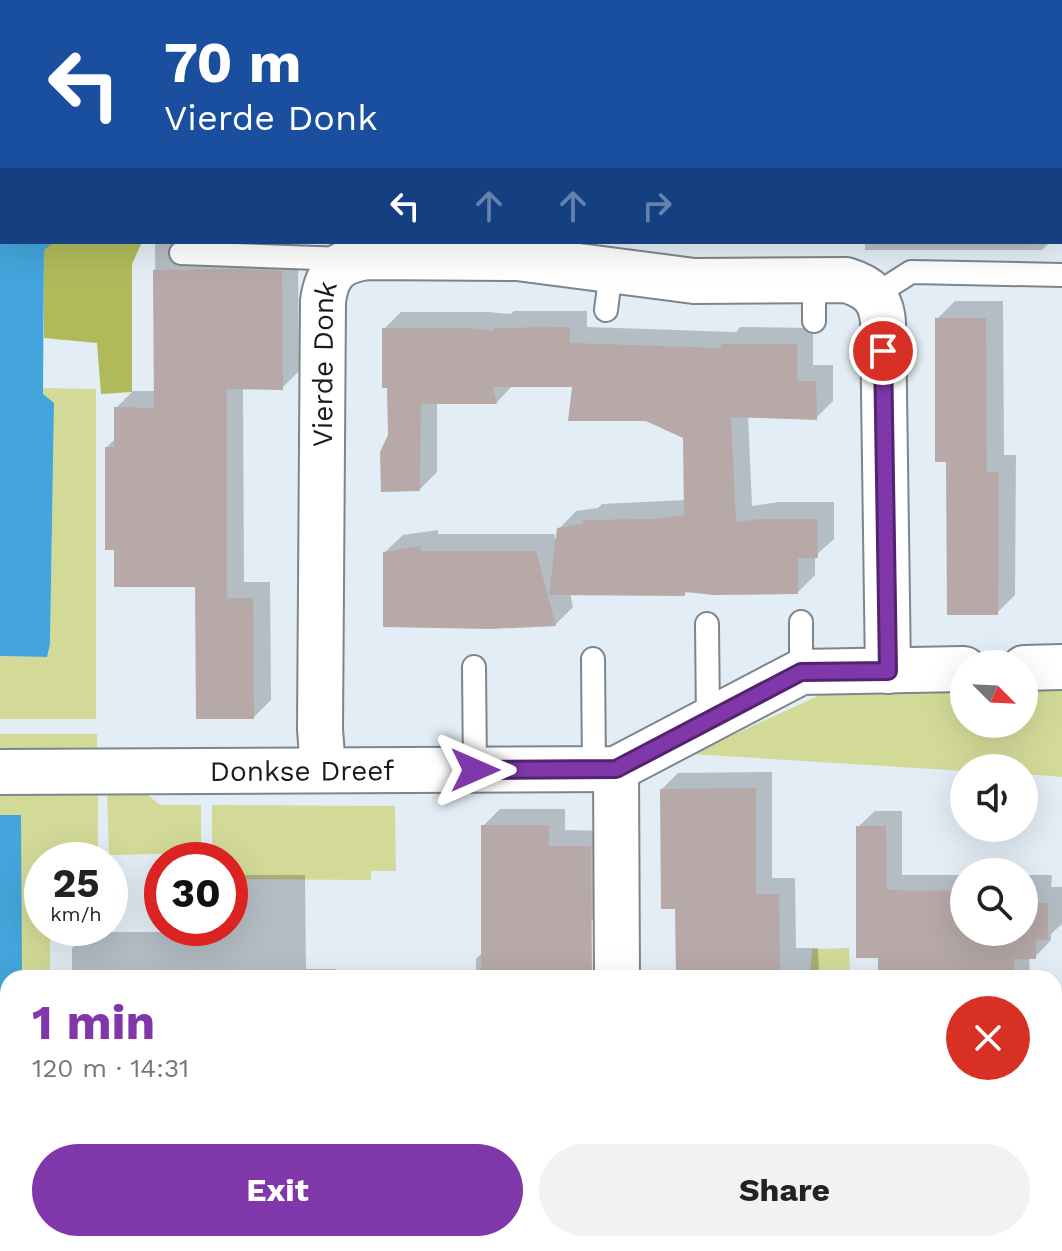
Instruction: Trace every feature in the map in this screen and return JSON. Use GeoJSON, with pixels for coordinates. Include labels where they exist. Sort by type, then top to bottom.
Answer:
{"type":"FeatureCollection","features":[{"type":"Feature","properties":{"kind":"street","name":"Vierde Donk"},"geometry":{"type":"LineString","coordinates":[[323,770],[320,729],[323,301],[326,283],[336,269],[351,259],[368,257],[517,258],[608,290],[694,281],[814,301],[846,280],[865,286],[875,295]]}},
{"type":"Feature","properties":{"kind":"street"},"geometry":{"type":"LineString","coordinates":[[875,295],[882,308],[883,322],[888,671]]}},
{"type":"Feature","properties":{"kind":"street"},"geometry":{"type":"LineString","coordinates":[[1038,668],[1062,667]]}},
{"type":"Feature","properties":{"kind":"street","name":"Donkse Dreef"},"geometry":{"type":"LineString","coordinates":[[0,772],[605,769],[708,721],[801,672],[950,669]]}},
{"type":"Feature","properties":{"kind":"street"},"geometry":{"type":"LineString","coordinates":[[605,769],[617,970]]}},
{"type":"Feature","properties":{"kind":"lane"},"geometry":{"type":"LineString","coordinates":[[181,253],[351,259]]}},
{"type":"Feature","properties":{"kind":"lane"},"geometry":{"type":"LineString","coordinates":[[875,295],[911,272],[1062,275]]}},
{"type":"Feature","properties":{"kind":"lane"},"geometry":{"type":"LineString","coordinates":[[801,622],[801,672]]}},
{"type":"Feature","properties":{"kind":"lane"},"geometry":{"type":"LineString","coordinates":[[707,624],[708,721]]}},
{"type":"Feature","properties":{"kind":"lane"},"geometry":{"type":"LineString","coordinates":[[593,659],[605,769]]}},
{"type":"Feature","properties":{"kind":"lane"},"geometry":{"type":"LineString","coordinates":[[474,667],[475,770]]}},
{"type":"Feature","properties":{"kind":"green space"},"geometry":{"type":"Polygon","coordinates":[[[51,244],[141,244],[132,264],[132,392],[101,394],[97,343],[44,338],[44,249],[51,244]]]}},
{"type":"Feature","properties":{"kind":"green space"},"geometry":{"type":"Polygon","coordinates":[[[43,388],[96,389],[96,719],[0,719],[0,656],[46,657],[50,644],[54,404],[43,395],[43,388]]]}},
{"type":"Feature","properties":{"kind":"green space"},"geometry":{"type":"Polygon","coordinates":[[[1062,687],[1062,777],[1038,775],[1038,754],[950,754],[950,770],[692,754],[820,695],[883,689],[950,688],[950,738],[1038,738],[1038,688],[1062,687]]]}},
{"type":"Feature","properties":{"kind":"green space"},"geometry":{"type":"Polygon","coordinates":[[[0,734],[97,734],[97,753],[0,754],[0,734]]]}},
{"type":"Feature","properties":{"kind":"green space"},"geometry":{"type":"Polygon","coordinates":[[[0,791],[98,792],[98,842],[24,842],[24,946],[50,946],[50,970],[21,970],[21,815],[0,815],[0,791]]]}},
{"type":"Feature","properties":{"kind":"green space"},"geometry":{"type":"Polygon","coordinates":[[[107,792],[144,792],[160,805],[201,805],[201,842],[144,842],[144,854],[128,855],[128,842],[109,842],[107,792]]]}},
{"type":"Feature","properties":{"kind":"green space"},"geometry":{"type":"Polygon","coordinates":[[[212,805],[395,806],[396,871],[371,871],[371,880],[248,879],[248,842],[212,842],[212,805]]]}},
{"type":"Feature","properties":{"kind":"green space"},"geometry":{"type":"Polygon","coordinates":[[[849,948],[850,970],[811,970],[812,949],[849,948]]]}},
{"type":"Feature","properties":{"kind":"water"},"geometry":{"type":"Polygon","coordinates":[[[0,244],[52,244],[44,250],[43,394],[54,403],[50,644],[47,657],[0,656],[0,244]]]}},
{"type":"Feature","properties":{"kind":"water"},"geometry":{"type":"Polygon","coordinates":[[[0,815],[21,815],[22,970],[0,970],[0,815]]]}},
{"type":"Feature","properties":{"kind":"building"},"geometry":{"type":"Polygon","coordinates":[[[153,270],[282,271],[283,390],[227,389],[227,598],[253,598],[254,719],[196,719],[195,587],[114,587],[114,550],[105,550],[105,447],[114,447],[114,407],[154,408],[153,270]]]}},
{"type":"Feature","properties":{"kind":"building"},"geometry":{"type":"Polygon","coordinates":[[[935,318],[986,318],[987,472],[999,472],[998,615],[947,615],[946,462],[935,462],[935,318]]]}},
{"type":"Feature","properties":{"kind":"building"},"geometry":{"type":"Polygon","coordinates":[[[570,327],[570,343],[721,348],[721,344],[797,344],[797,381],[816,381],[817,420],[731,417],[736,522],[817,519],[818,558],[798,558],[798,594],[714,595],[685,592],[685,596],[549,595],[557,528],[583,524],[583,520],[684,515],[683,438],[646,421],[568,421],[572,387],[493,387],[497,404],[421,404],[420,491],[381,492],[380,452],[388,435],[387,388],[382,388],[382,328],[494,331],[494,328],[570,327]]]}},
{"type":"Feature","properties":{"kind":"building"},"geometry":{"type":"Polygon","coordinates":[[[421,546],[421,551],[536,551],[556,626],[490,629],[383,627],[383,552],[421,546]]]}},
{"type":"Feature","properties":{"kind":"building"},"geometry":{"type":"Polygon","coordinates":[[[756,788],[756,894],[779,894],[780,970],[676,970],[675,909],[661,909],[660,789],[756,788]]]}},
{"type":"Feature","properties":{"kind":"building"},"geometry":{"type":"Polygon","coordinates":[[[481,825],[549,825],[549,846],[591,846],[592,970],[481,970],[481,825]]]}},
{"type":"Feature","properties":{"kind":"building"},"geometry":{"type":"Polygon","coordinates":[[[856,826],[886,826],[887,890],[950,891],[950,946],[1036,946],[1036,959],[1014,959],[1014,970],[878,970],[878,958],[856,958],[856,826]]]}},
{"type":"Feature","properties":{"kind":"building"},"geometry":{"type":"Polygon","coordinates":[[[1038,903],[1048,903],[1048,940],[1038,940],[1038,903]]]}},
{"type":"Feature","properties":{"kind":"route"},"geometry":{"type":"LineString","coordinates":[[475,770],[616,769],[801,672],[888,671],[883,351]]}}]}
